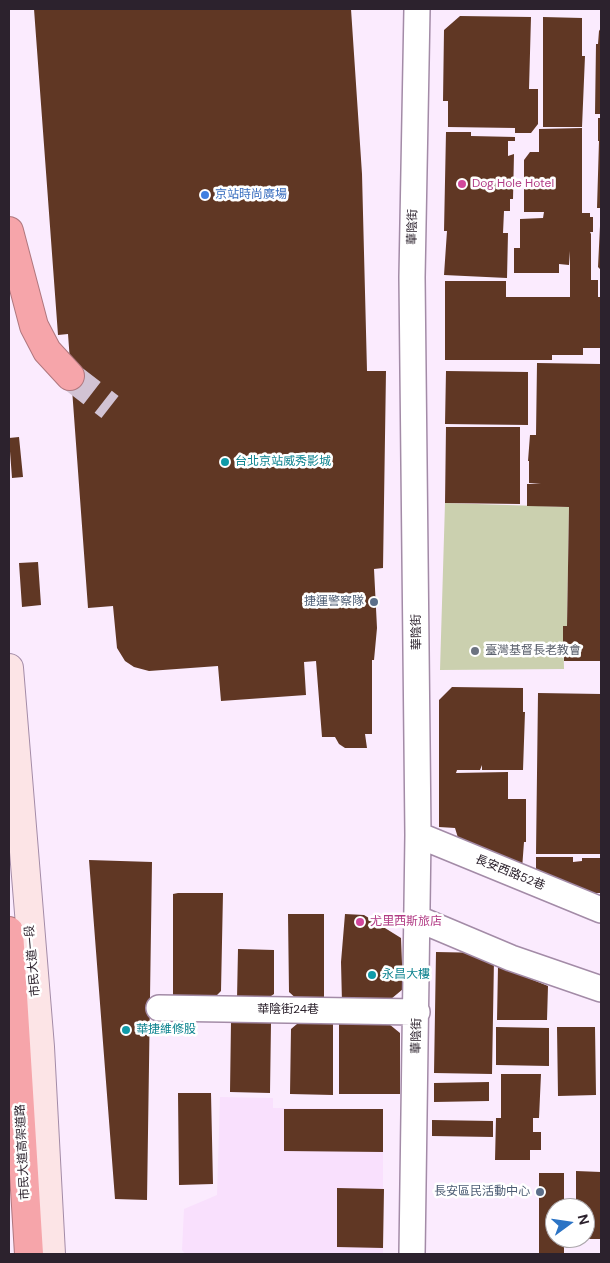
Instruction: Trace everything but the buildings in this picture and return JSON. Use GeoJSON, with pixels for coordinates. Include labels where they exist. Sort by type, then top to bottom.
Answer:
{"type":"FeatureCollection","features":[{"type":"Feature","properties":{"kind":"highway"},"geometry":{"type":"LineString","coordinates":[[9,231],[34,326],[47,351],[70,376]]}},
{"type":"Feature","properties":{"kind":"highway","name":"市民大道高架道路"},"geometry":{"type":"LineString","coordinates":[[9,931],[29,1254]]}},
{"type":"Feature","properties":{"kind":"street","name":"華陰街"},"geometry":{"type":"LineString","coordinates":[[412,1254],[417,1012],[416,918],[418,835],[412,277],[417,9]]}},
{"type":"Feature","properties":{"kind":"street","name":"市民大道一段"},"geometry":{"type":"LineString","coordinates":[[9,668],[12,733],[40,1047],[51,1254]]}},
{"type":"Feature","properties":{"kind":"street","name":"長安西路52巷"},"geometry":{"type":"LineString","coordinates":[[418,835],[601,910]]}},
{"type":"Feature","properties":{"kind":"street"},"geometry":{"type":"LineString","coordinates":[[416,918],[511,958],[601,989]]}},
{"type":"Feature","properties":{"kind":"street","name":"華陰街24巷"},"geometry":{"type":"LineString","coordinates":[[159,1008],[417,1012]]}},
{"type":"Feature","properties":{"kind":"shaded area"},"geometry":{"type":"Polygon","coordinates":[[[220,1097],[273,1098],[273,1108],[383,1109],[383,1254],[185,1254],[182,1250],[184,1209],[217,1195],[220,1097]]]}},
{"type":"Feature","properties":{"kind":"green space"},"geometry":{"type":"Polygon","coordinates":[[[445,503],[569,507],[567,626],[563,627],[564,669],[440,670],[445,503]]]}},
{"type":"Feature","properties":{"kind":"tunnel"},"geometry":{"type":"LineString","coordinates":[[70,376],[110,407]]}},
{"type":"Feature","properties":{"kind":"place","name":"Dog Hole Hotel"},"geometry":{"type":"Point","coordinates":[462,184]}},
{"type":"Feature","properties":{"kind":"place","name":"京站時尚廣場"},"geometry":{"type":"Point","coordinates":[205,195]}},
{"type":"Feature","properties":{"kind":"place","name":"台北京站威秀影城"},"geometry":{"type":"Point","coordinates":[225,462]}},
{"type":"Feature","properties":{"kind":"place","name":"捷運警察隊"},"geometry":{"type":"Point","coordinates":[374,602]}},
{"type":"Feature","properties":{"kind":"place","name":"臺灣基督長老教會"},"geometry":{"type":"Point","coordinates":[475,651]}},
{"type":"Feature","properties":{"kind":"place","name":"尤里西斯旅店"},"geometry":{"type":"Point","coordinates":[360,922]}},
{"type":"Feature","properties":{"kind":"place","name":"永昌大樓"},"geometry":{"type":"Point","coordinates":[372,975]}},
{"type":"Feature","properties":{"kind":"place","name":"華捷維修股"},"geometry":{"type":"Point","coordinates":[126,1030]}},
{"type":"Feature","properties":{"kind":"place","name":"長安區民活動中心"},"geometry":{"type":"Point","coordinates":[540,1192]}}]}
